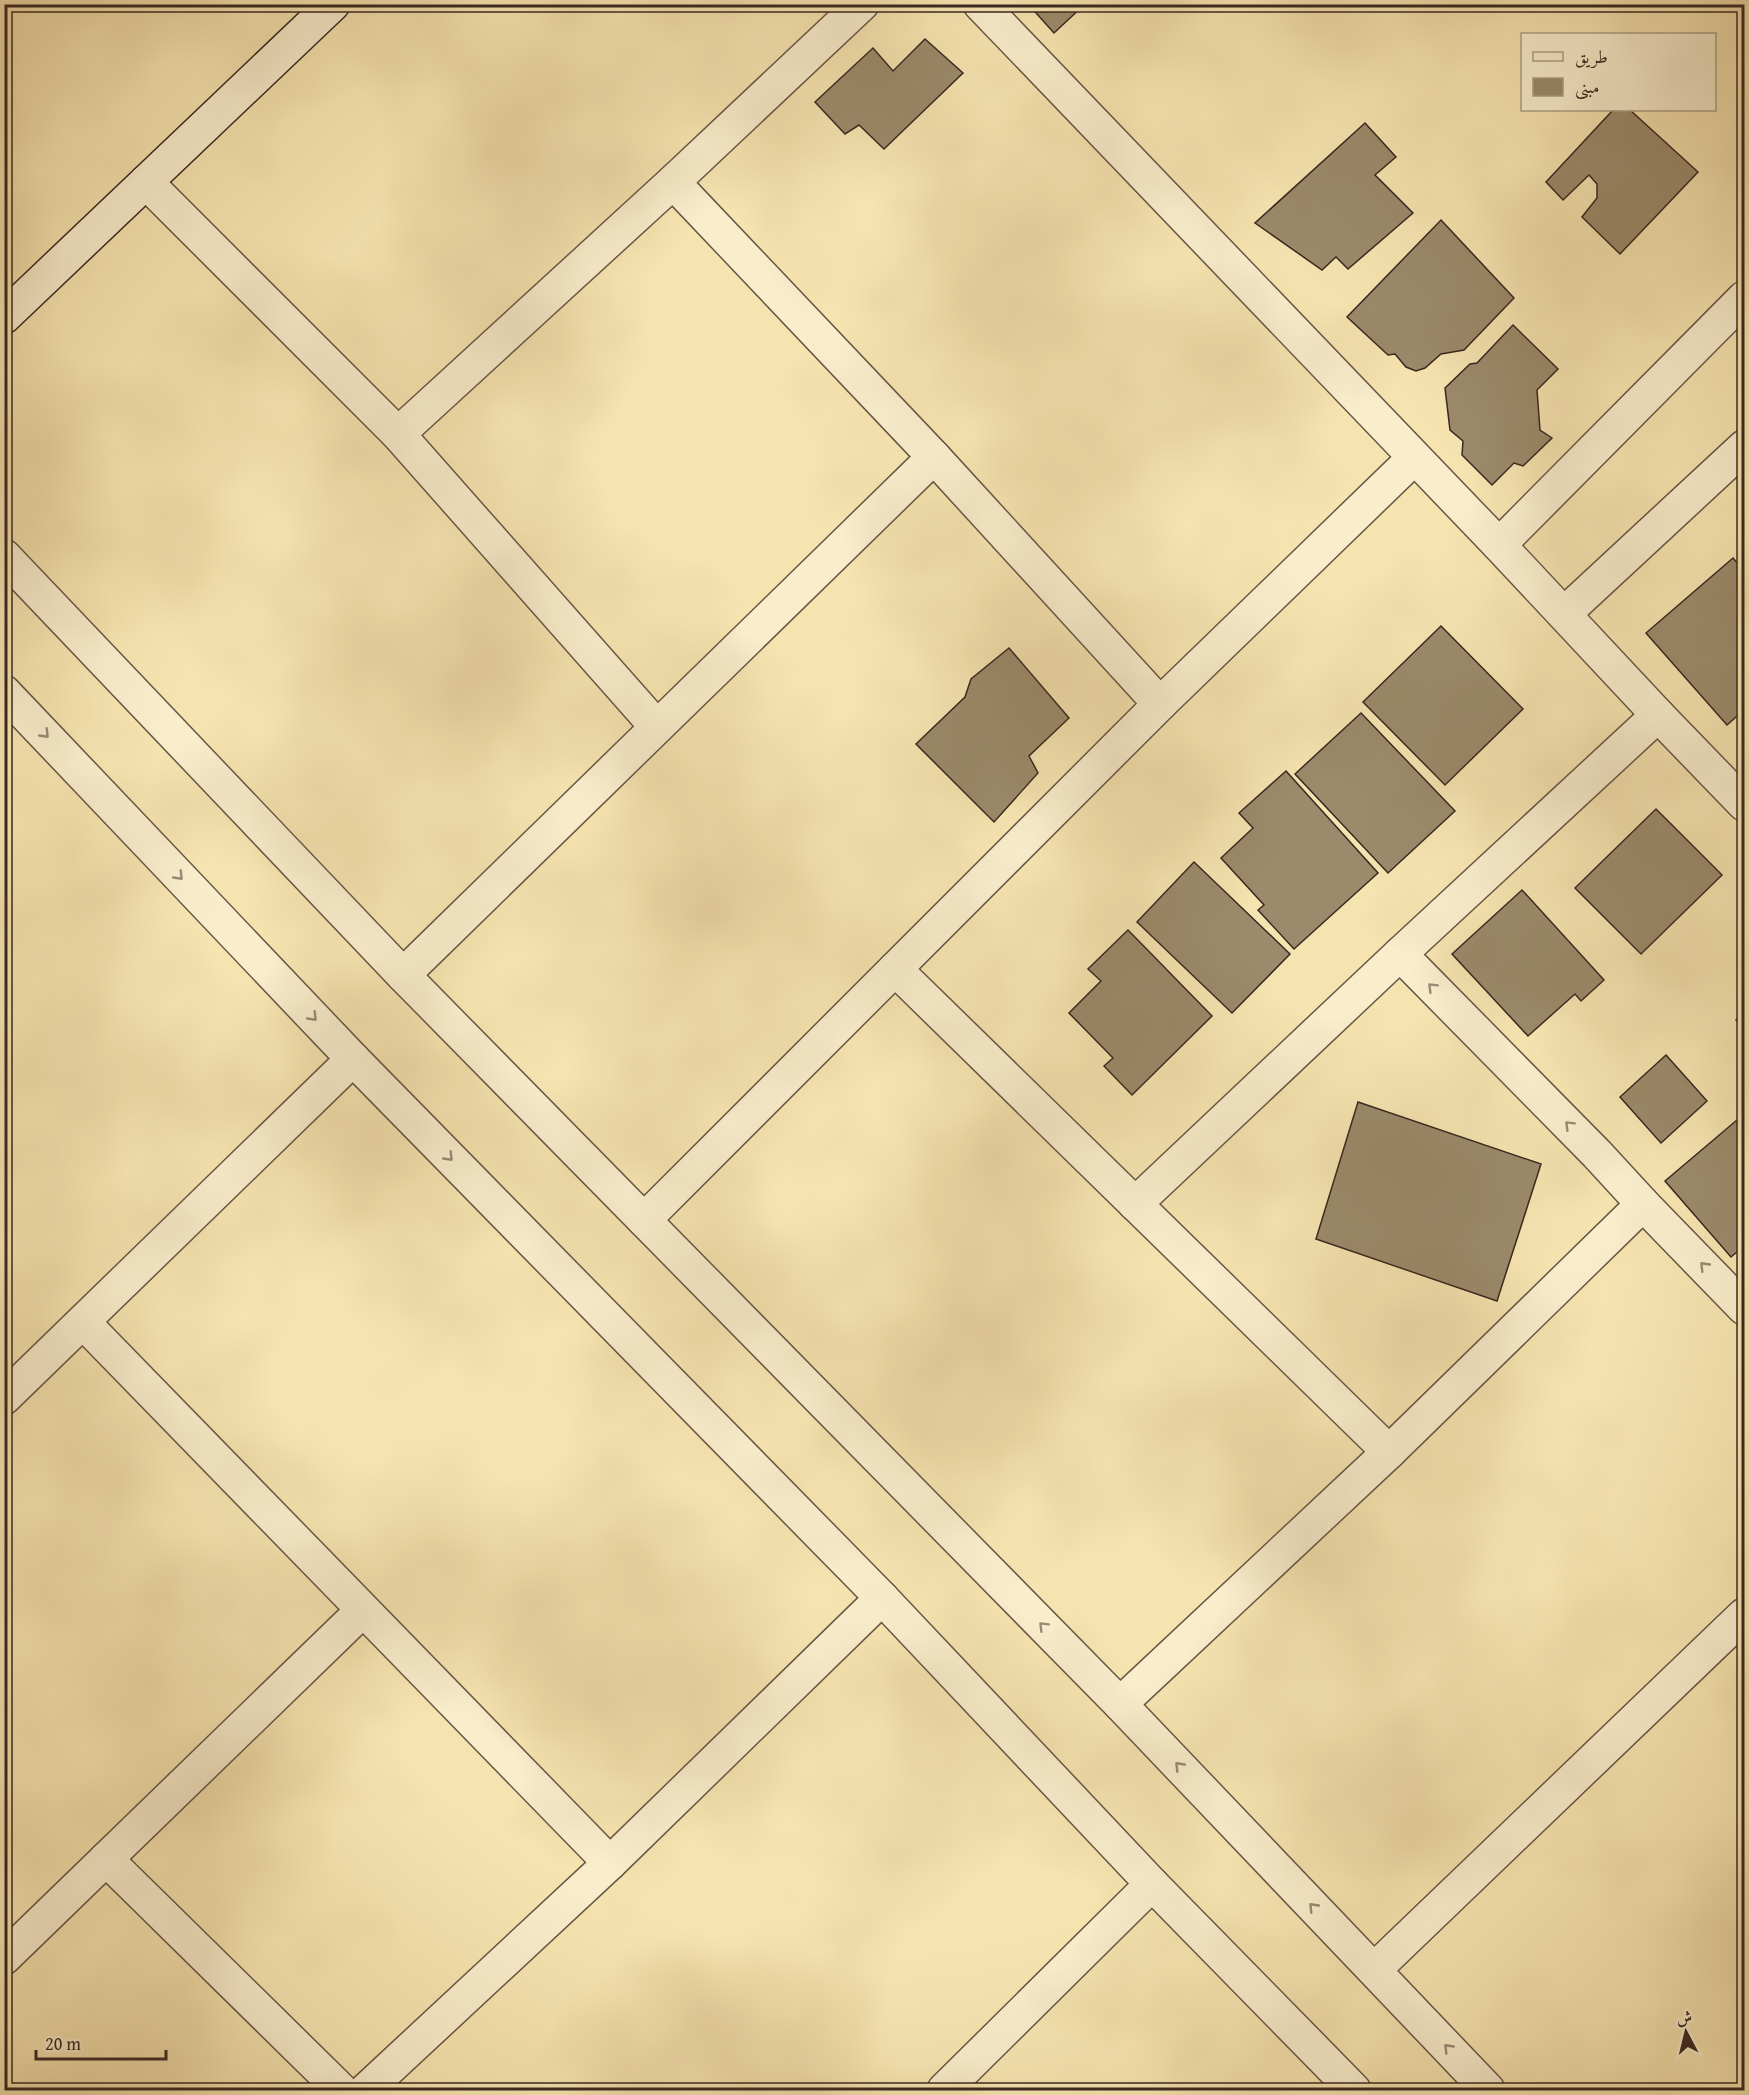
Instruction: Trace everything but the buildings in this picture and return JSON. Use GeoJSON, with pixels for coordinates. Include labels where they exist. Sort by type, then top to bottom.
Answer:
{"type":"FeatureCollection","features":[{"type":"Feature","properties":{"kind":"street"},"geometry":{"type":"LineString","coordinates":[[4,317],[333,4]]}},
{"type":"Feature","properties":{"kind":"street"},"geometry":{"type":"LineString","coordinates":[[398,434],[673,182],[862,4]]}},
{"type":"Feature","properties":{"kind":"street"},"geometry":{"type":"LineString","coordinates":[[980,4],[1744,804]]}},
{"type":"Feature","properties":{"kind":"street"},"geometry":{"type":"LineString","coordinates":[[146,182],[398,434],[656,726]]}},
{"type":"Feature","properties":{"kind":"street"},"geometry":{"type":"LineString","coordinates":[[673,182],[934,457],[1160,704]]}},
{"type":"Feature","properties":{"kind":"street"},"geometry":{"type":"LineString","coordinates":[[1499,545],[1744,298]]}},
{"type":"Feature","properties":{"kind":"street"},"geometry":{"type":"LineString","coordinates":[[1564,614],[1743,452]]}},
{"type":"Feature","properties":{"kind":"street"},"geometry":{"type":"LineString","coordinates":[[403,975],[934,457]]}},
{"type":"Feature","properties":{"kind":"street"},"geometry":{"type":"LineString","coordinates":[[644,1220],[1160,704],[1414,458]]}},
{"type":"Feature","properties":{"kind":"street"},"geometry":{"type":"LineString","coordinates":[[4,556],[403,975],[1120,1704],[1488,2091]]}},
{"type":"Feature","properties":{"kind":"street"},"geometry":{"type":"LineString","coordinates":[[4,692],[353,1059],[882,1598],[1152,1884],[1353,2091]]}},
{"type":"Feature","properties":{"kind":"street"},"geometry":{"type":"LineString","coordinates":[[1135,1204],[1658,715]]}},
{"type":"Feature","properties":{"kind":"street"},"geometry":{"type":"LineString","coordinates":[[1400,954],[1597,1154],[1744,1308]]}},
{"type":"Feature","properties":{"kind":"street"},"geometry":{"type":"LineString","coordinates":[[895,969],[1389,1452]]}},
{"type":"Feature","properties":{"kind":"street"},"geometry":{"type":"LineString","coordinates":[[4,1398],[353,1059]]}},
{"type":"Feature","properties":{"kind":"street"},"geometry":{"type":"LineString","coordinates":[[1120,1704],[1389,1452],[1643,1204]]}},
{"type":"Feature","properties":{"kind":"street"},"geometry":{"type":"LineString","coordinates":[[83,1322],[610,1863]]}},
{"type":"Feature","properties":{"kind":"street"},"geometry":{"type":"LineString","coordinates":[[366,2091],[610,1863],[882,1598]]}},
{"type":"Feature","properties":{"kind":"street"},"geometry":{"type":"LineString","coordinates":[[4,1958],[363,1610]]}},
{"type":"Feature","properties":{"kind":"street"},"geometry":{"type":"LineString","coordinates":[[1374,1970],[1744,1615]]}},
{"type":"Feature","properties":{"kind":"street"},"geometry":{"type":"LineString","coordinates":[[106,1859],[341,2091]]}},
{"type":"Feature","properties":{"kind":"street"},"geometry":{"type":"LineString","coordinates":[[944,2091],[1152,1884]]}}]}
